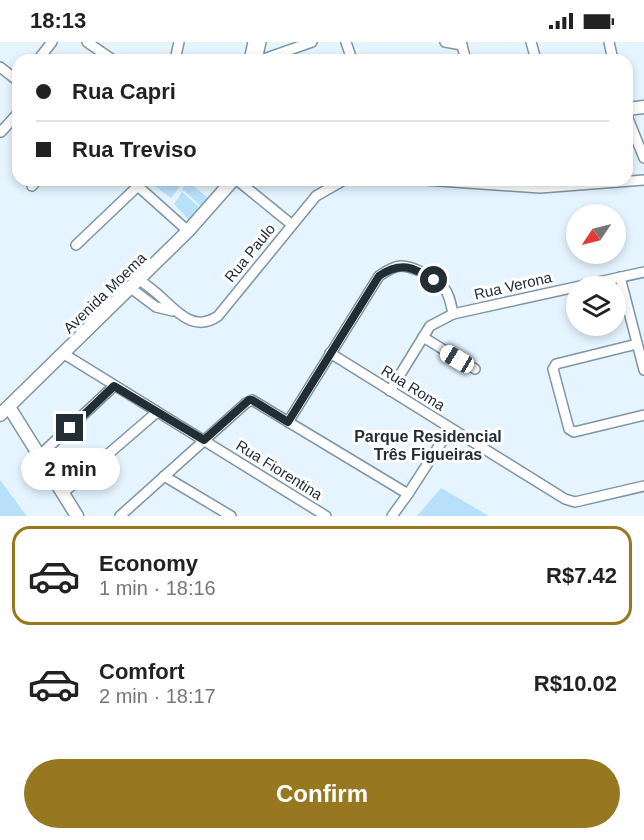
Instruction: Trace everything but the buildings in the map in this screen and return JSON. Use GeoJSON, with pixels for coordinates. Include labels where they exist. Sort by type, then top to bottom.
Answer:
{"type":"FeatureCollection","features":[{"type":"Feature","properties":{"kind":"main road","name":"Avenida Moema"},"geometry":{"type":"LineString","coordinates":[[4,411],[189,231],[228,186]]}},
{"type":"Feature","properties":{"kind":"main road"},"geometry":{"type":"LineString","coordinates":[[4,411],[40,455],[77,516]]}},
{"type":"Feature","properties":{"kind":"street"},"geometry":{"type":"LineString","coordinates":[[43,54],[52,42]]}},
{"type":"Feature","properties":{"kind":"street"},"geometry":{"type":"LineString","coordinates":[[87,42],[104,54]]}},
{"type":"Feature","properties":{"kind":"street"},"geometry":{"type":"LineString","coordinates":[[277,54],[312,42]]}},
{"type":"Feature","properties":{"kind":"street"},"geometry":{"type":"LineString","coordinates":[[445,42],[461,44]]}},
{"type":"Feature","properties":{"kind":"street"},"geometry":{"type":"LineString","coordinates":[[0,67],[12,76]]}},
{"type":"Feature","properties":{"kind":"street"},"geometry":{"type":"LineString","coordinates":[[1,132],[12,120]]}},
{"type":"Feature","properties":{"kind":"street"},"geometry":{"type":"LineString","coordinates":[[633,131],[644,158]]}},
{"type":"Feature","properties":{"kind":"street"},"geometry":{"type":"LineString","coordinates":[[76,245],[131,186]]}},
{"type":"Feature","properties":{"kind":"street"},"geometry":{"type":"LineString","coordinates":[[137,186],[189,231]]}},
{"type":"Feature","properties":{"kind":"street"},"geometry":{"type":"LineString","coordinates":[[237,186],[291,224]]}},
{"type":"Feature","properties":{"kind":"street","name":"Rua Paulo"},"geometry":{"type":"LineString","coordinates":[[136,284],[163,299],[173,311],[196,322],[208,322],[218,316],[316,196],[334,186]]}},
{"type":"Feature","properties":{"kind":"street"},"geometry":{"type":"LineString","coordinates":[[524,186],[540,188],[566,186]]}},
{"type":"Feature","properties":{"kind":"street"},"geometry":{"type":"LineString","coordinates":[[288,422],[379,276],[389,269],[400,266],[423,274],[444,288],[450,298],[453,315]]}},
{"type":"Feature","properties":{"kind":"street","name":"Rua Verona"},"geometry":{"type":"LineString","coordinates":[[625,276],[644,272]]}},
{"type":"Feature","properties":{"kind":"street","name":"Rua Verona"},"geometry":{"type":"LineString","coordinates":[[390,391],[432,324],[453,315],[566,289]]}},
{"type":"Feature","properties":{"kind":"street"},"geometry":{"type":"LineString","coordinates":[[626,301],[644,370]]}},
{"type":"Feature","properties":{"kind":"street"},"geometry":{"type":"LineString","coordinates":[[423,338],[475,369]]}},
{"type":"Feature","properties":{"kind":"street"},"geometry":{"type":"LineString","coordinates":[[637,344],[554,366],[571,430],[574,432],[644,415]]}},
{"type":"Feature","properties":{"kind":"street","name":"Rua Roma"},"geometry":{"type":"LineString","coordinates":[[330,353],[450,429],[571,501],[644,486]]}},
{"type":"Feature","properties":{"kind":"street","name":"Rua Fiorentina"},"geometry":{"type":"LineString","coordinates":[[64,354],[326,516]]}},
{"type":"Feature","properties":{"kind":"street"},"geometry":{"type":"LineString","coordinates":[[40,455],[114,386]]}},
{"type":"Feature","properties":{"kind":"street"},"geometry":{"type":"LineString","coordinates":[[125,515],[164,476],[249,400],[408,494]]}},
{"type":"Feature","properties":{"kind":"street"},"geometry":{"type":"LineString","coordinates":[[63,494],[157,412]]}},
{"type":"Feature","properties":{"kind":"street"},"geometry":{"type":"LineString","coordinates":[[392,516],[450,429]]}},
{"type":"Feature","properties":{"kind":"street"},"geometry":{"type":"LineString","coordinates":[[164,476],[231,516]]}},
{"type":"Feature","properties":{"kind":"shaded area"},"geometry":{"type":"Polygon","coordinates":[[[155,186],[180,186],[171,198],[155,186]]]}},
{"type":"Feature","properties":{"kind":"shaded area"},"geometry":{"type":"Polygon","coordinates":[[[185,186],[193,186],[208,198],[202,207],[182,189],[185,186]]]}},
{"type":"Feature","properties":{"kind":"shaded area"},"geometry":{"type":"Polygon","coordinates":[[[182,192],[199,207],[189,220],[174,204],[182,192]]]}},
{"type":"Feature","properties":{"kind":"shaded area"},"geometry":{"type":"Polygon","coordinates":[[[0,480],[26,515],[27,516],[0,516],[0,480]]]}},
{"type":"Feature","properties":{"kind":"shaded area"},"geometry":{"type":"Polygon","coordinates":[[[441,488],[489,516],[417,516],[441,488]]]}},
{"type":"Feature","properties":{"kind":"district","name":"Parque Residencial Três Figueiras"},"geometry":{"type":"Point","coordinates":[428,445]}},
{"type":"Feature","properties":{"kind":"route"},"geometry":{"type":"LineString","coordinates":[[70,428],[114,386],[204,440],[249,400],[288,422],[379,276],[389,269],[400,266],[434,280]]}}]}
